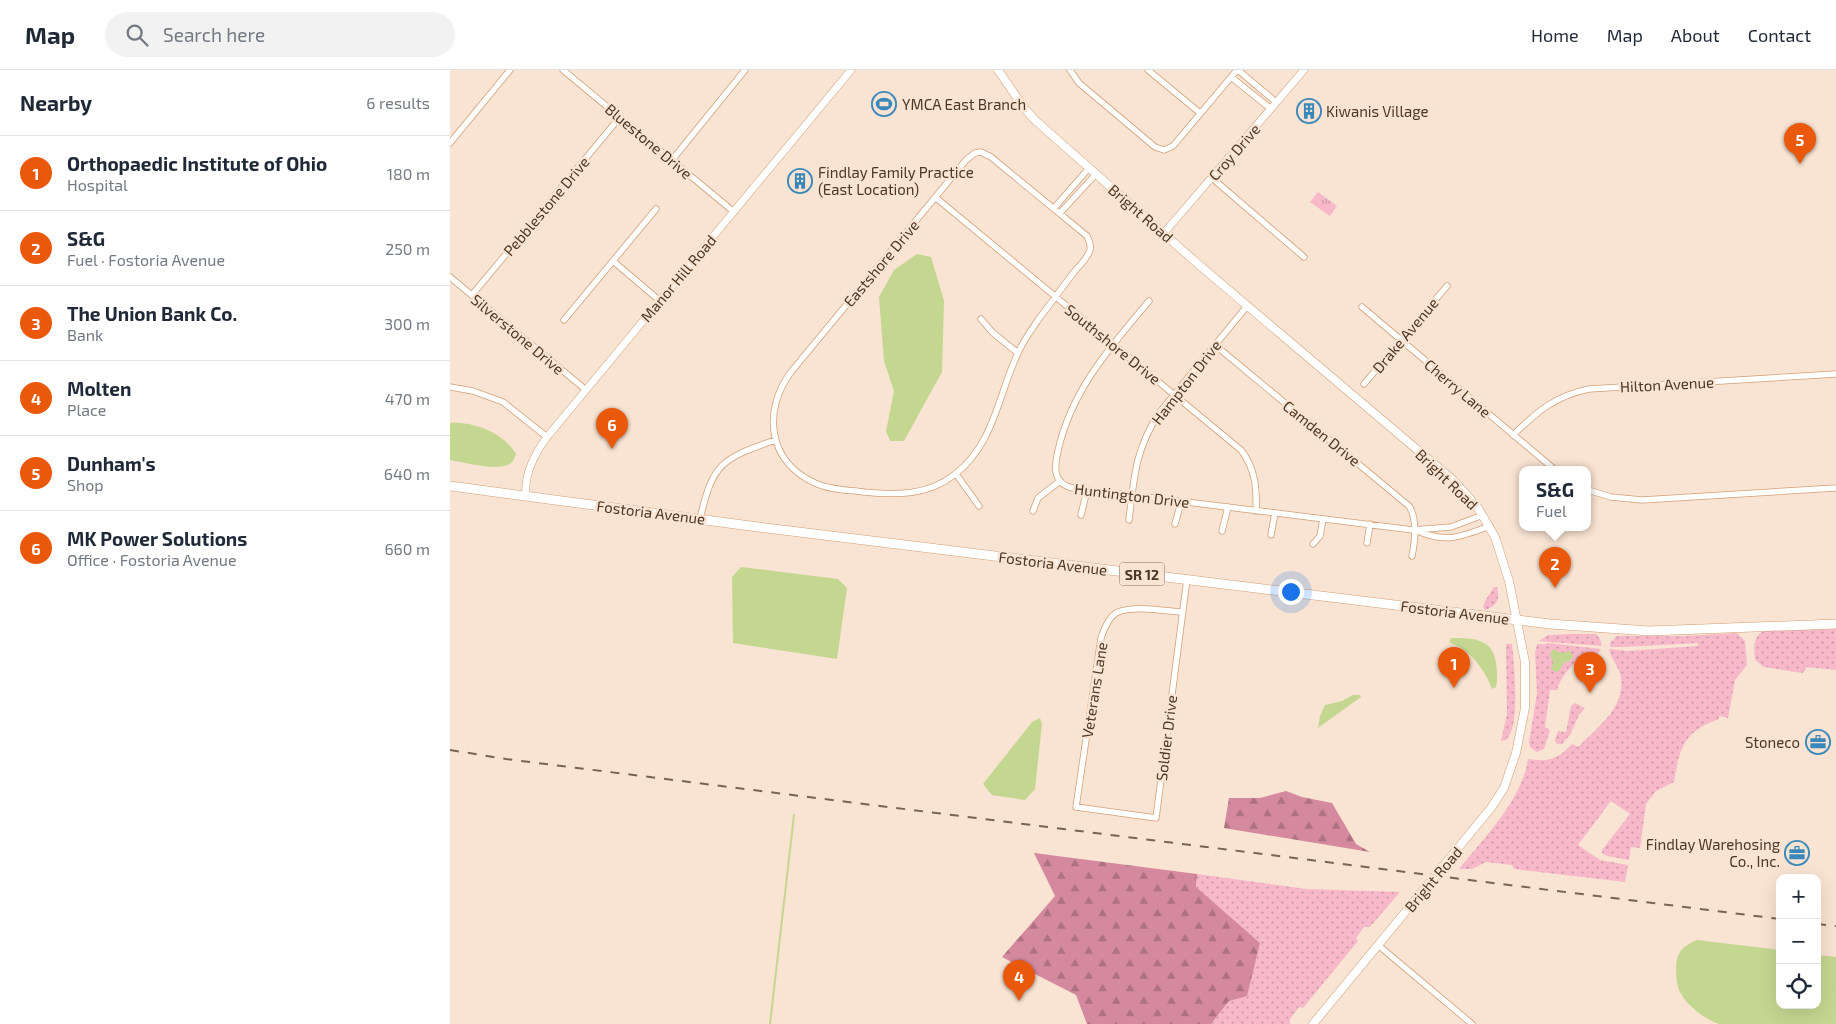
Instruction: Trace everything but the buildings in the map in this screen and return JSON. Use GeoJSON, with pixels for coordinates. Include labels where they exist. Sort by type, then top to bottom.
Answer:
{"type":"FeatureCollection","features":[{"type":"Feature","properties":{"kind":"main road","name":"Bright Road"},"geometry":{"type":"LineString","coordinates":[[998,70],[1024,108],[1036,121],[1453,480],[1484,515],[1505,566],[1518,621],[1525,662],[1526,700],[1523,723],[1504,788],[1491,808],[1313,1024]]}},
{"type":"Feature","properties":{"kind":"main road","name":"Fostoria Avenue"},"geometry":{"type":"LineString","coordinates":[[450,486],[1518,621],[1649,631],[1836,624]]}},
{"type":"Feature","properties":{"kind":"street"},"geometry":{"type":"LineString","coordinates":[[450,143],[510,70]]}},
{"type":"Feature","properties":{"kind":"street"},"geometry":{"type":"LineString","coordinates":[[672,160],[745,70]]}},
{"type":"Feature","properties":{"kind":"street","name":"Manor Hill Road"},"geometry":{"type":"LineString","coordinates":[[526,496],[525,484],[530,468],[547,437],[850,70]]}},
{"type":"Feature","properties":{"kind":"street"},"geometry":{"type":"LineString","coordinates":[[1070,70],[1075,79],[1086,90],[1159,150],[1173,146],[1234,72]]}},
{"type":"Feature","properties":{"kind":"street"},"geometry":{"type":"LineString","coordinates":[[1148,70],[1200,113]]}},
{"type":"Feature","properties":{"kind":"street","name":"Croy Drive"},"geometry":{"type":"LineString","coordinates":[[1164,233],[1304,70]]}},
{"type":"Feature","properties":{"kind":"street","name":"Bluestone Drive"},"geometry":{"type":"LineString","coordinates":[[567,71],[734,212]]}},
{"type":"Feature","properties":{"kind":"street"},"geometry":{"type":"LineString","coordinates":[[1234,72],[1276,102]]}},
{"type":"Feature","properties":{"kind":"street"},"geometry":{"type":"LineString","coordinates":[[1234,72],[1271,109]]}},
{"type":"Feature","properties":{"kind":"street","name":"Pebblestone Drive"},"geometry":{"type":"LineString","coordinates":[[472,295],[620,117]]}},
{"type":"Feature","properties":{"kind":"street","name":"Eastshore Drive"},"geometry":{"type":"LineString","coordinates":[[775,440],[774,410],[779,390],[784,380],[966,160],[975,153],[981,152],[991,157],[1054,208]]}},
{"type":"Feature","properties":{"kind":"street"},"geometry":{"type":"LineString","coordinates":[[700,519],[708,486],[719,469],[734,456],[775,440],[785,458],[799,473],[816,483],[826,486],[892,495],[903,494],[932,487],[956,474],[973,457],[985,440],[1018,352],[1027,336],[1054,297],[1089,253],[1090,248],[1087,236],[1054,208],[1089,168]]}},
{"type":"Feature","properties":{"kind":"street"},"geometry":{"type":"LineString","coordinates":[[1060,213],[1096,174]]}},
{"type":"Feature","properties":{"kind":"street"},"geometry":{"type":"LineString","coordinates":[[1212,178],[1304,257]]}},
{"type":"Feature","properties":{"kind":"street","name":"Southshore Drive"},"geometry":{"type":"LineString","coordinates":[[935,197],[1233,443],[1244,454],[1253,472],[1256,511]]}},
{"type":"Feature","properties":{"kind":"street"},"geometry":{"type":"LineString","coordinates":[[564,320],[656,209]]}},
{"type":"Feature","properties":{"kind":"street"},"geometry":{"type":"LineString","coordinates":[[613,261],[660,301]]}},
{"type":"Feature","properties":{"kind":"street","name":"Silverstone Drive"},"geometry":{"type":"LineString","coordinates":[[450,277],[586,390]]}},
{"type":"Feature","properties":{"kind":"street","name":"Drake Avenue"},"geometry":{"type":"LineString","coordinates":[[1364,384],[1447,286]]}},
{"type":"Feature","properties":{"kind":"street","name":"Huntington Drive"},"geometry":{"type":"LineString","coordinates":[[1149,301],[1091,374],[1069,414],[1055,464],[1056,474],[1060,481],[1068,487],[1414,530],[1451,527],[1484,515]]}},
{"type":"Feature","properties":{"kind":"street","name":"Hampton Drive"},"geometry":{"type":"LineString","coordinates":[[1129,520],[1134,471],[1144,441],[1159,413],[1248,305]]}},
{"type":"Feature","properties":{"kind":"street","name":"Cherry Lane"},"geometry":{"type":"LineString","coordinates":[[1362,307],[1550,466]]}},
{"type":"Feature","properties":{"kind":"street"},"geometry":{"type":"LineString","coordinates":[[981,319],[993,333],[1018,352]]}},
{"type":"Feature","properties":{"kind":"street","name":"Camden Drive"},"geometry":{"type":"LineString","coordinates":[[1215,345],[1402,499],[1412,511],[1415,542],[1412,556]]}},
{"type":"Feature","properties":{"kind":"street","name":"Hilton Avenue"},"geometry":{"type":"LineString","coordinates":[[1513,435],[1550,403],[1569,394],[1589,389],[1836,374]]}},
{"type":"Feature","properties":{"kind":"street"},"geometry":{"type":"LineString","coordinates":[[450,387],[503,402],[547,437]]}},
{"type":"Feature","properties":{"kind":"street"},"geometry":{"type":"LineString","coordinates":[[956,474],[979,506]]}},
{"type":"Feature","properties":{"kind":"street"},"geometry":{"type":"LineString","coordinates":[[1033,511],[1038,498],[1060,481]]}},
{"type":"Feature","properties":{"kind":"street"},"geometry":{"type":"LineString","coordinates":[[1591,491],[1611,497],[1642,500],[1836,488]]}},
{"type":"Feature","properties":{"kind":"street"},"geometry":{"type":"LineString","coordinates":[[1081,516],[1087,490]]}},
{"type":"Feature","properties":{"kind":"street"},"geometry":{"type":"LineString","coordinates":[[1175,524],[1181,502]]}},
{"type":"Feature","properties":{"kind":"street"},"geometry":{"type":"LineString","coordinates":[[1222,531],[1228,507]]}},
{"type":"Feature","properties":{"kind":"street"},"geometry":{"type":"LineString","coordinates":[[1271,535],[1276,513]]}},
{"type":"Feature","properties":{"kind":"street"},"geometry":{"type":"LineString","coordinates":[[1313,544],[1320,536],[1323,519]]}},
{"type":"Feature","properties":{"kind":"street"},"geometry":{"type":"LineString","coordinates":[[1367,543],[1370,524]]}},
{"type":"Feature","properties":{"kind":"street","name":"Huntington Drive"},"geometry":{"type":"LineString","coordinates":[[1414,530],[1428,536],[1448,539],[1490,526]]}},
{"type":"Feature","properties":{"kind":"street","name":"Soldier Drive"},"geometry":{"type":"LineString","coordinates":[[1076,807],[1156,818],[1187,579]]}},
{"type":"Feature","properties":{"kind":"street","name":"Veterans Lane"},"geometry":{"type":"LineString","coordinates":[[1076,807],[1101,638],[1106,626],[1118,612],[1134,609],[1182,612]]}},
{"type":"Feature","properties":{"kind":"street"},"geometry":{"type":"LineString","coordinates":[[1378,945],[1472,1024]]}},
{"type":"Feature","properties":{"kind":"green space"},"geometry":{"type":"Polygon","coordinates":[[[1318,192],[1337,206],[1330,216],[1310,202],[1318,192]]]}},
{"type":"Feature","properties":{"kind":"green space"},"geometry":{"type":"Polygon","coordinates":[[[1494,587],[1497,587],[1497,602],[1485,610],[1483,607],[1485,601],[1494,587]]]}},
{"type":"Feature","properties":{"kind":"green space"},"geometry":{"type":"Polygon","coordinates":[[[1836,629],[1836,670],[1806,667],[1802,673],[1764,667],[1755,660],[1754,648],[1756,640],[1764,631],[1836,629]]]}},
{"type":"Feature","properties":{"kind":"green space"},"geometry":{"type":"Polygon","coordinates":[[[1737,633],[1745,641],[1747,665],[1735,680],[1728,718],[1719,716],[1719,719],[1698,729],[1685,742],[1678,759],[1674,782],[1656,791],[1646,804],[1640,848],[1631,847],[1629,860],[1607,856],[1602,853],[1602,850],[1630,814],[1611,801],[1578,845],[1600,860],[1628,865],[1625,882],[1514,869],[1512,865],[1486,862],[1472,869],[1459,869],[1501,818],[1510,804],[1524,774],[1528,759],[1552,759],[1562,754],[1572,744],[1578,747],[1608,717],[1619,699],[1621,689],[1619,670],[1609,649],[1628,651],[1698,646],[1698,643],[1610,647],[1610,643],[1617,636],[1684,636],[1737,633]]]}},
{"type":"Feature","properties":{"kind":"green space"},"geometry":{"type":"Polygon","coordinates":[[[1596,634],[1602,646],[1539,641],[1548,635],[1596,634]]]}},
{"type":"Feature","properties":{"kind":"green space"},"geometry":{"type":"Polygon","coordinates":[[[1548,643],[1601,649],[1596,654],[1585,658],[1571,667],[1564,675],[1557,690],[1550,690],[1545,727],[1550,730],[1544,749],[1537,752],[1530,747],[1529,742],[1537,694],[1535,653],[1537,644],[1548,643]]]}},
{"type":"Feature","properties":{"kind":"green space"},"geometry":{"type":"Polygon","coordinates":[[[1506,644],[1512,644],[1515,709],[1511,733],[1506,740],[1501,741],[1507,714],[1506,644]]]}},
{"type":"Feature","properties":{"kind":"green space"},"geometry":{"type":"Polygon","coordinates":[[[1575,703],[1585,708],[1579,715],[1570,735],[1562,744],[1557,744],[1555,741],[1558,731],[1566,732],[1571,706],[1575,703]]]}},
{"type":"Feature","properties":{"kind":"green space"},"geometry":{"type":"Polygon","coordinates":[[[1286,791],[1302,797],[1332,803],[1356,844],[1370,852],[1224,828],[1229,798],[1260,798],[1286,791]]]}},
{"type":"Feature","properties":{"kind":"green space"},"geometry":{"type":"Polygon","coordinates":[[[1034,853],[1197,874],[1196,887],[1260,943],[1247,996],[1229,1001],[1211,1024],[1087,1024],[1076,995],[1002,957],[1055,896],[1034,853]]]}},
{"type":"Feature","properties":{"kind":"green space"},"geometry":{"type":"Polygon","coordinates":[[[1197,874],[1306,889],[1400,892],[1370,927],[1364,927],[1356,938],[1358,941],[1303,1008],[1299,1007],[1290,1019],[1290,1024],[1211,1024],[1229,1001],[1196,887],[1197,874]]]}},
{"type":"Feature","properties":{"kind":"shaded area"},"geometry":{"type":"Polygon","coordinates":[[[917,254],[931,257],[944,301],[942,372],[904,441],[890,441],[886,431],[894,391],[884,361],[879,297],[894,270],[917,254]]]}},
{"type":"Feature","properties":{"kind":"shaded area"},"geometry":{"type":"Polygon","coordinates":[[[450,423],[478,426],[496,434],[516,454],[513,461],[501,467],[492,467],[450,460],[450,423]]]}},
{"type":"Feature","properties":{"kind":"shaded area"},"geometry":{"type":"Polygon","coordinates":[[[741,567],[838,579],[847,588],[837,659],[733,643],[732,577],[741,567]]]}},
{"type":"Feature","properties":{"kind":"shaded area"},"geometry":{"type":"Polygon","coordinates":[[[1451,638],[1474,639],[1486,644],[1491,649],[1496,663],[1496,687],[1492,689],[1477,662],[1463,649],[1449,642],[1451,638]]]}},
{"type":"Feature","properties":{"kind":"shaded area"},"geometry":{"type":"Polygon","coordinates":[[[1554,649],[1561,653],[1570,651],[1573,656],[1571,660],[1564,663],[1559,671],[1556,672],[1551,669],[1553,662],[1550,653],[1554,649]]]}},
{"type":"Feature","properties":{"kind":"shaded area"},"geometry":{"type":"Polygon","coordinates":[[[1353,695],[1360,695],[1361,697],[1318,728],[1320,716],[1325,705],[1342,701],[1353,695]]]}},
{"type":"Feature","properties":{"kind":"shaded area"},"geometry":{"type":"Polygon","coordinates":[[[1040,718],[1042,724],[1035,789],[1025,800],[992,795],[983,784],[1032,722],[1040,718]]]}},
{"type":"Feature","properties":{"kind":"shaded area"},"geometry":{"type":"Polygon","coordinates":[[[1697,940],[1776,950],[1776,1009],[1821,1009],[1821,955],[1836,957],[1836,1024],[1719,1024],[1708,1019],[1692,1007],[1680,992],[1676,962],[1680,952],[1697,940]]]}},
{"type":"Feature","properties":{"kind":"waterway"},"geometry":{"type":"LineString","coordinates":[[770,1024],[794,815]]}},
{"type":"Feature","properties":{"kind":"railway"},"geometry":{"type":"LineString","coordinates":[[450,750],[506,759],[1776,918]]}},
{"type":"Feature","properties":{"kind":"railway"},"geometry":{"type":"LineString","coordinates":[[1821,924],[1836,926]]}},
{"type":"Feature","properties":{"kind":"place","name":"YMCA East Branch"},"geometry":{"type":"Point","coordinates":[884,104]}},
{"type":"Feature","properties":{"kind":"place","name":"Kiwanis Village"},"geometry":{"type":"Point","coordinates":[1309,111]}},
{"type":"Feature","properties":{"kind":"place","name":"Dunham's"},"geometry":{"type":"Point","coordinates":[1800,164]}},
{"type":"Feature","properties":{"kind":"place","name":"Findlay Family Practice (East Location)"},"geometry":{"type":"Point","coordinates":[800,181]}},
{"type":"Feature","properties":{"kind":"place","name":"MK Power Solutions"},"geometry":{"type":"Point","coordinates":[612,449]}},
{"type":"Feature","properties":{"kind":"place","name":"S&G"},"geometry":{"type":"Point","coordinates":[1555,588]}},
{"type":"Feature","properties":{"kind":"place","name":"Orthopaedic Institute of Ohio"},"geometry":{"type":"Point","coordinates":[1454,688]}},
{"type":"Feature","properties":{"kind":"place","name":"The Union Bank Co."},"geometry":{"type":"Point","coordinates":[1590,693]}},
{"type":"Feature","properties":{"kind":"place","name":"Stoneco"},"geometry":{"type":"Point","coordinates":[1818,742]}},
{"type":"Feature","properties":{"kind":"place","name":"Findlay Warehosing Co., Inc."},"geometry":{"type":"Point","coordinates":[1797,853]}},
{"type":"Feature","properties":{"kind":"place","name":"Molten"},"geometry":{"type":"Point","coordinates":[1019,1001]}}]}
